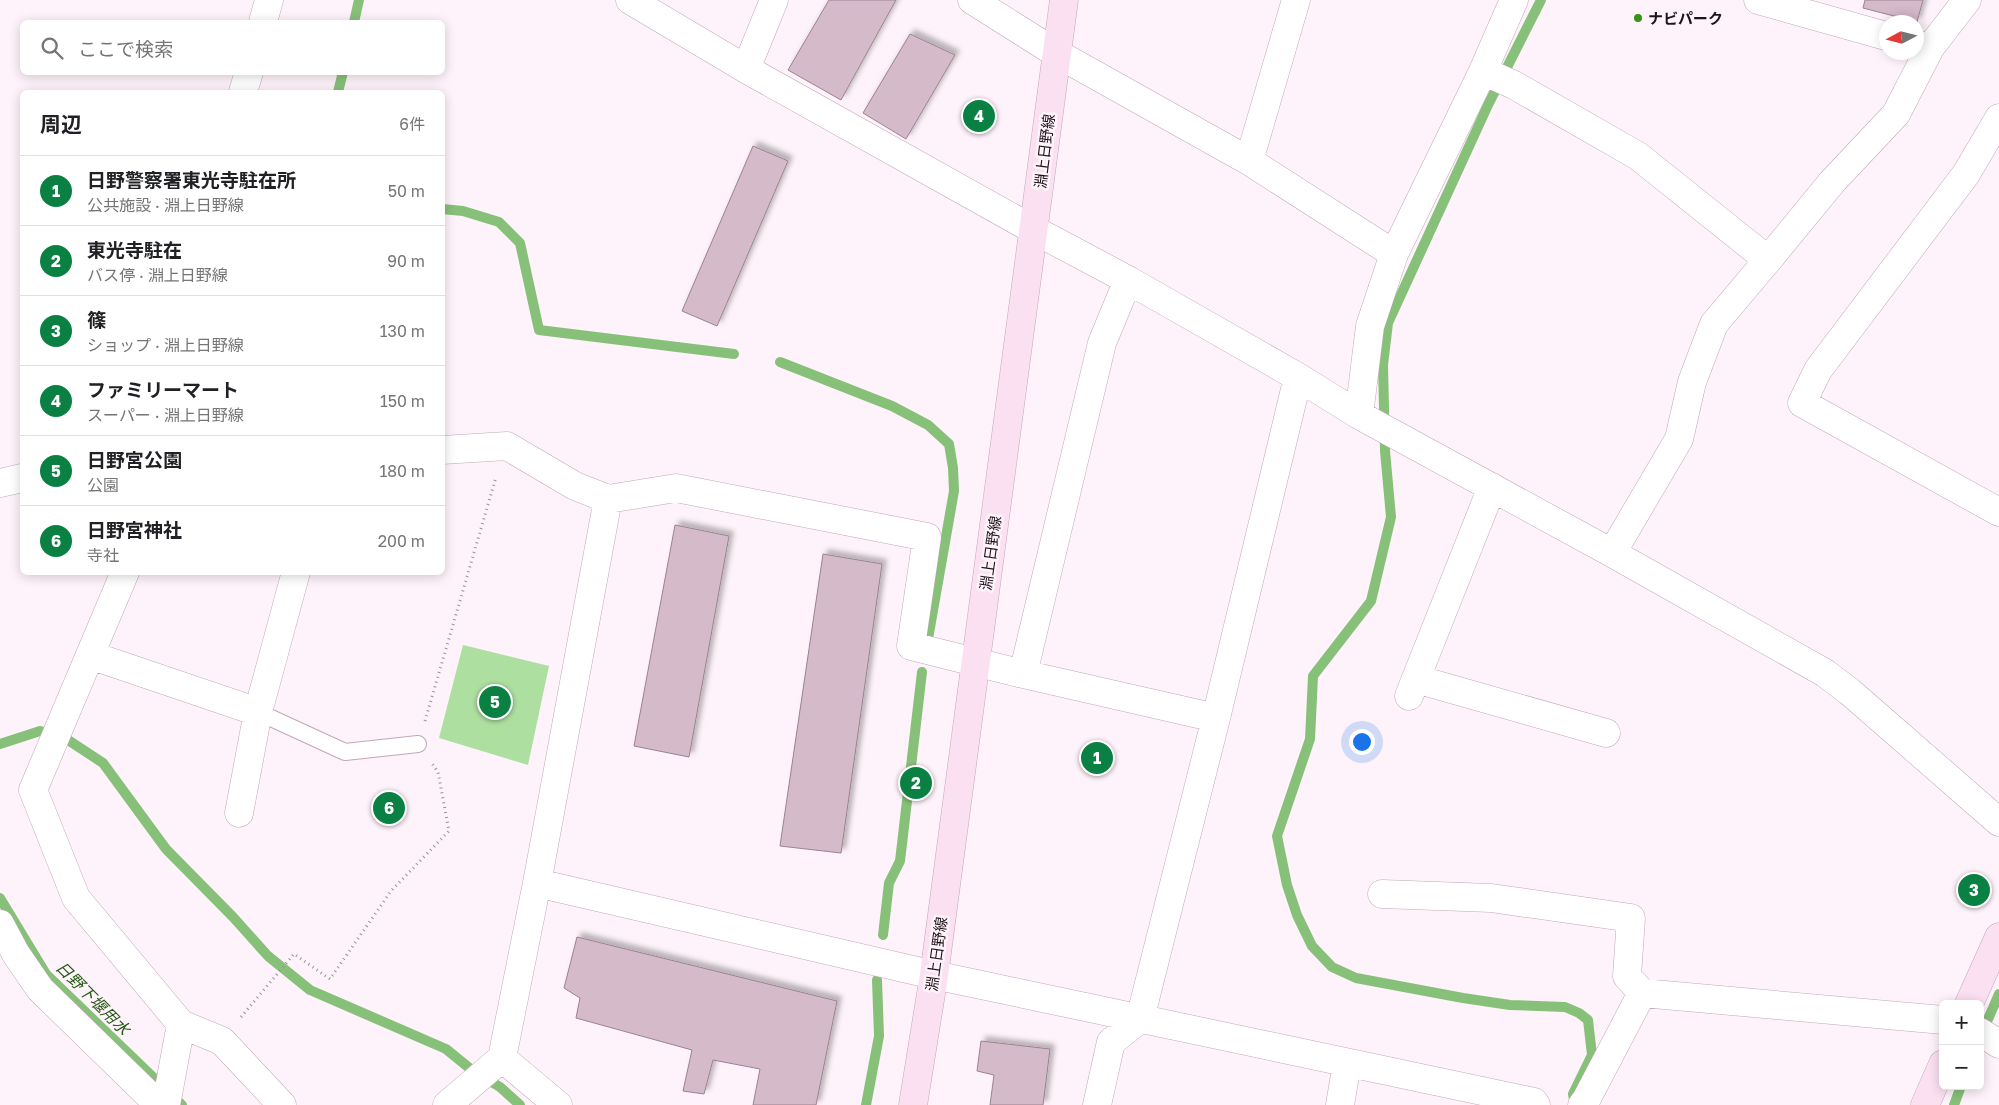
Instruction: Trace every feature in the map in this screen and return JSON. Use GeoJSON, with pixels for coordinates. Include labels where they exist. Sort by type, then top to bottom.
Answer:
{"type":"FeatureCollection","features":[{"type":"Feature","properties":{"kind":"main road","name":"淵上日野線"},"geometry":{"type":"LineString","coordinates":[[913,1105],[934,975],[1064,0]]}},
{"type":"Feature","properties":{"kind":"main road"},"geometry":{"type":"LineString","coordinates":[[1971,1000],[1999,937]]}},
{"type":"Feature","properties":{"kind":"main road"},"geometry":{"type":"LineString","coordinates":[[1925,1105],[1939,1073]]}},
{"type":"Feature","properties":{"kind":"street"},"geometry":{"type":"LineString","coordinates":[[264,20],[269,0]]}},
{"type":"Feature","properties":{"kind":"street"},"geometry":{"type":"LineString","coordinates":[[630,0],[746,69],[1034,230],[1128,280],[1396,435],[1612,553],[1825,674],[1850,692],[1999,822]]}},
{"type":"Feature","properties":{"kind":"street"},"geometry":{"type":"LineString","coordinates":[[746,69],[774,0]]}},
{"type":"Feature","properties":{"kind":"street"},"geometry":{"type":"LineString","coordinates":[[972,0],[1056,53],[1249,161],[1394,254]]}},
{"type":"Feature","properties":{"kind":"street"},"geometry":{"type":"LineString","coordinates":[[1249,161],[1296,0]]}},
{"type":"Feature","properties":{"kind":"street"},"geometry":{"type":"LineString","coordinates":[[1366,418],[1370,326],[1394,254],[1486,72],[1514,0]]}},
{"type":"Feature","properties":{"kind":"street"},"geometry":{"type":"LineString","coordinates":[[1758,0],[1879,34]]}},
{"type":"Feature","properties":{"kind":"street"},"geometry":{"type":"LineString","coordinates":[[1924,46],[1967,0]]}},
{"type":"Feature","properties":{"kind":"street"},"geometry":{"type":"LineString","coordinates":[[1612,553],[1679,439],[1692,382],[1714,324],[1832,182],[1896,114],[1918,60]]}},
{"type":"Feature","properties":{"kind":"street"},"geometry":{"type":"LineString","coordinates":[[1486,72],[1514,85],[1638,156],[1768,260]]}},
{"type":"Feature","properties":{"kind":"street"},"geometry":{"type":"LineString","coordinates":[[244,90],[248,75]]}},
{"type":"Feature","properties":{"kind":"street"},"geometry":{"type":"LineString","coordinates":[[1999,118],[1966,174],[1818,370],[1802,403],[1999,512]]}},
{"type":"Feature","properties":{"kind":"street"},"geometry":{"type":"LineString","coordinates":[[1022,674],[1102,343],[1128,280]]}},
{"type":"Feature","properties":{"kind":"street"},"geometry":{"type":"LineString","coordinates":[[1097,1105],[1111,1042],[1140,1019],[1216,718],[1266,503],[1298,377]]}},
{"type":"Feature","properties":{"kind":"street"},"geometry":{"type":"LineString","coordinates":[[445,450],[507,446],[575,486],[608,498],[676,488],[927,537],[911,646],[1022,674],[1216,718]]}},
{"type":"Feature","properties":{"kind":"street"},"geometry":{"type":"LineString","coordinates":[[0,483],[20,478]]}},
{"type":"Feature","properties":{"kind":"street"},"geometry":{"type":"LineString","coordinates":[[1492,487],[1412,687],[1606,733]]}},
{"type":"Feature","properties":{"kind":"street"},"geometry":{"type":"LineString","coordinates":[[447,1105],[488,1069],[537,883],[608,498]]}},
{"type":"Feature","properties":{"kind":"street"},"geometry":{"type":"LineString","coordinates":[[124,575],[33,790],[76,898],[179,1030],[222,1041],[282,1105]]}},
{"type":"Feature","properties":{"kind":"street"},"geometry":{"type":"LineString","coordinates":[[239,813],[258,712],[295,575]]}},
{"type":"Feature","properties":{"kind":"street"},"geometry":{"type":"LineString","coordinates":[[90,655],[258,712]]}},
{"type":"Feature","properties":{"kind":"street"},"geometry":{"type":"LineString","coordinates":[[537,883],[934,975],[1534,1102],[1536,1105]]}},
{"type":"Feature","properties":{"kind":"street"},"geometry":{"type":"LineString","coordinates":[[1382,894],[1491,898],[1631,918],[1627,976],[1642,994],[1939,1020]]}},
{"type":"Feature","properties":{"kind":"street"},"geometry":{"type":"LineString","coordinates":[[0,924],[16,954],[40,989],[164,1104]]}},
{"type":"Feature","properties":{"kind":"street"},"geometry":{"type":"LineString","coordinates":[[1584,1103],[1642,994]]}},
{"type":"Feature","properties":{"kind":"street"},"geometry":{"type":"LineString","coordinates":[[164,1104],[179,1030]]}},
{"type":"Feature","properties":{"kind":"street"},"geometry":{"type":"LineString","coordinates":[[1340,1105],[1347,1063]]}},
{"type":"Feature","properties":{"kind":"street"},"geometry":{"type":"LineString","coordinates":[[488,1069],[558,1105]]}},
{"type":"Feature","properties":{"kind":"lane"},"geometry":{"type":"LineString","coordinates":[[258,712],[346,752],[418,744]]}},
{"type":"Feature","properties":{"kind":"path"},"geometry":{"type":"LineString","coordinates":[[222,1041],[294,954],[330,979],[391,890],[449,831],[438,772],[418,744],[492,485],[507,446]]}},
{"type":"Feature","properties":{"kind":"green space"},"geometry":{"type":"Polygon","coordinates":[[[463,645],[549,666],[528,765],[439,738],[463,645]]]}},
{"type":"Feature","properties":{"kind":"building"},"geometry":{"type":"Polygon","coordinates":[[[829,0],[896,0],[841,100],[788,70],[829,0]]]}},
{"type":"Feature","properties":{"kind":"building"},"geometry":{"type":"Polygon","coordinates":[[[1865,0],[1923,0],[1919,15],[1890,15],[1863,8],[1865,0]]]}},
{"type":"Feature","properties":{"kind":"building"},"geometry":{"type":"Polygon","coordinates":[[[910,34],[955,55],[906,139],[863,113],[910,34]]]}},
{"type":"Feature","properties":{"kind":"building"},"geometry":{"type":"Polygon","coordinates":[[[753,146],[788,161],[717,326],[682,311],[753,146]]]}},
{"type":"Feature","properties":{"kind":"building"},"geometry":{"type":"Polygon","coordinates":[[[675,525],[729,536],[689,757],[634,746],[675,525]]]}},
{"type":"Feature","properties":{"kind":"building"},"geometry":{"type":"Polygon","coordinates":[[[823,554],[882,564],[841,853],[780,846],[823,554]]]}},
{"type":"Feature","properties":{"kind":"building"},"geometry":{"type":"Polygon","coordinates":[[[577,937],[837,1001],[816,1105],[753,1105],[760,1069],[713,1060],[704,1094],[683,1091],[692,1050],[576,1018],[580,998],[564,988],[577,937]]]}},
{"type":"Feature","properties":{"kind":"building"},"geometry":{"type":"Polygon","coordinates":[[[981,1041],[1050,1049],[1043,1105],[990,1105],[994,1075],[977,1071],[981,1041]]]}},
{"type":"Feature","properties":{"kind":"waterway"},"geometry":{"type":"LineString","coordinates":[[354,20],[359,0]]}},
{"type":"Feature","properties":{"kind":"waterway"},"geometry":{"type":"LineString","coordinates":[[1541,0],[1488,105],[1388,323],[1383,365],[1385,451],[1391,517],[1371,601],[1313,676],[1310,739],[1277,836],[1287,885],[1297,915],[1312,946],[1332,967],[1356,978],[1463,998],[1510,1005],[1565,1007],[1579,1013],[1588,1020],[1592,1055],[1573,1094],[1575,1105]]}},
{"type":"Feature","properties":{"kind":"waterway"},"geometry":{"type":"LineString","coordinates":[[338,90],[342,75]]}},
{"type":"Feature","properties":{"kind":"waterway"},"geometry":{"type":"LineString","coordinates":[[445,209],[463,211],[499,222],[520,243],[539,330],[734,354]]}},
{"type":"Feature","properties":{"kind":"waterway"},"geometry":{"type":"LineString","coordinates":[[780,362],[892,406],[928,425],[949,444],[954,491],[928,639]]}},
{"type":"Feature","properties":{"kind":"waterway"},"geometry":{"type":"LineString","coordinates":[[883,935],[889,883],[900,861],[922,672]]}},
{"type":"Feature","properties":{"kind":"waterway"},"geometry":{"type":"LineString","coordinates":[[0,744],[40,731],[68,740],[103,763],[166,849],[233,917],[268,956],[310,990],[446,1049],[473,1071],[500,1087],[520,1105]]}},
{"type":"Feature","properties":{"kind":"waterway","name":"日野下堰用水"},"geometry":{"type":"LineString","coordinates":[[0,898],[46,974],[182,1105]]}},
{"type":"Feature","properties":{"kind":"waterway"},"geometry":{"type":"LineString","coordinates":[[866,1105],[879,1036],[877,980]]}},
{"type":"Feature","properties":{"kind":"waterway"},"geometry":{"type":"LineString","coordinates":[[1984,1028],[1999,994]]}},
{"type":"Feature","properties":{"kind":"waterway"},"geometry":{"type":"LineString","coordinates":[[1954,1105],[1960,1090]]}},
{"type":"Feature","properties":{"kind":"place","name":"ナビパーク"},"geometry":{"type":"Point","coordinates":[1638,18]}},
{"type":"Feature","properties":{"kind":"place","name":"ファミリーマート"},"geometry":{"type":"Point","coordinates":[979,116]}},
{"type":"Feature","properties":{"kind":"place","name":"日野宮公園"},"geometry":{"type":"Point","coordinates":[495,702]}},
{"type":"Feature","properties":{"kind":"place","name":"日野警察署東光寺駐在所"},"geometry":{"type":"Point","coordinates":[1097,758]}},
{"type":"Feature","properties":{"kind":"place","name":"東光寺駐在"},"geometry":{"type":"Point","coordinates":[916,783]}},
{"type":"Feature","properties":{"kind":"place","name":"日野宮神社"},"geometry":{"type":"Point","coordinates":[389,808]}},
{"type":"Feature","properties":{"kind":"place","name":"篠"},"geometry":{"type":"Point","coordinates":[1974,890]}}]}
